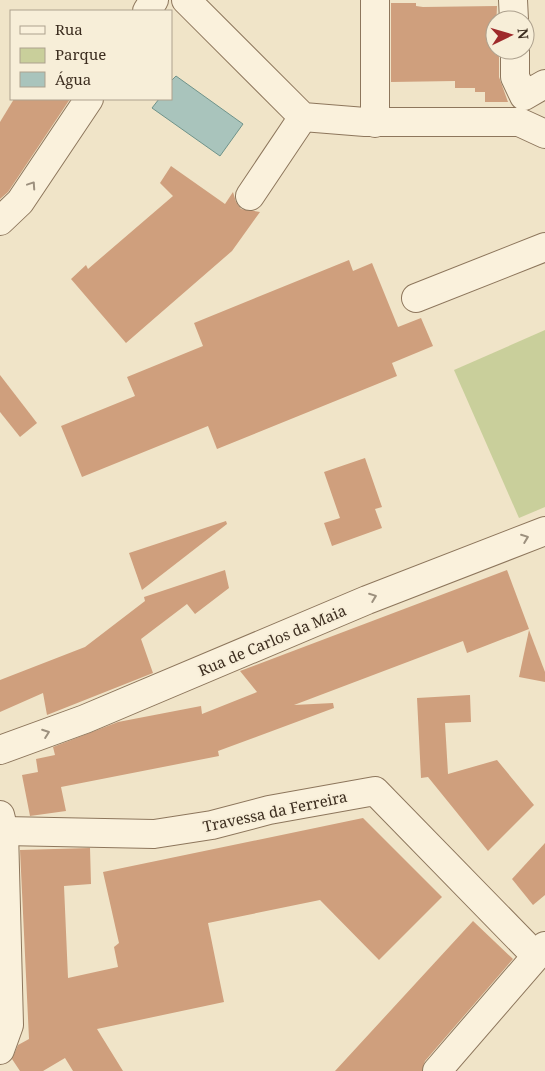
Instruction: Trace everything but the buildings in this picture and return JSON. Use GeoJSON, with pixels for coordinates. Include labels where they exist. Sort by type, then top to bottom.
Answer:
{"type":"FeatureCollection","features":[{"type":"Feature","properties":{"kind":"street"},"geometry":{"type":"LineString","coordinates":[[186,0],[303,118],[375,123],[519,122],[538,131]]}},
{"type":"Feature","properties":{"kind":"street"},"geometry":{"type":"LineString","coordinates":[[375,0],[375,123]]}},
{"type":"Feature","properties":{"kind":"street"},"geometry":{"type":"LineString","coordinates":[[515,60],[515,77],[534,90]]}},
{"type":"Feature","properties":{"kind":"street"},"geometry":{"type":"LineString","coordinates":[[504,122],[534,90]]}},
{"type":"Feature","properties":{"kind":"street"},"geometry":{"type":"LineString","coordinates":[[534,90],[534,111],[538,131]]}},
{"type":"Feature","properties":{"kind":"street"},"geometry":{"type":"LineString","coordinates":[[0,221],[20,202],[88,100]]}},
{"type":"Feature","properties":{"kind":"street"},"geometry":{"type":"LineString","coordinates":[[250,196],[303,118]]}},
{"type":"Feature","properties":{"kind":"street"},"geometry":{"type":"LineString","coordinates":[[416,298],[545,247]]}},
{"type":"Feature","properties":{"kind":"street","name":"Rua de Carlos da Maia"},"geometry":{"type":"LineString","coordinates":[[0,750],[85,719],[366,600],[545,531]]}},
{"type":"Feature","properties":{"kind":"street","name":"Travessa da Ferreira"},"geometry":{"type":"LineString","coordinates":[[2,822],[154,834],[212,825],[268,810],[375,791],[540,951]]}},
{"type":"Feature","properties":{"kind":"street"},"geometry":{"type":"LineString","coordinates":[[2,822],[9,1025],[0,1051],[2,1071]]}},
{"type":"Feature","properties":{"kind":"street"},"geometry":{"type":"LineString","coordinates":[[437,1071],[540,951]]}},
{"type":"Feature","properties":{"kind":"green space"},"geometry":{"type":"Polygon","coordinates":[[[545,330],[545,507],[519,518],[454,370],[545,330]]]}},
{"type":"Feature","properties":{"kind":"water"},"geometry":{"type":"Polygon","coordinates":[[[176,76],[243,124],[220,156],[152,108],[158,100],[172,100],[172,80],[176,76]]]}}]}
